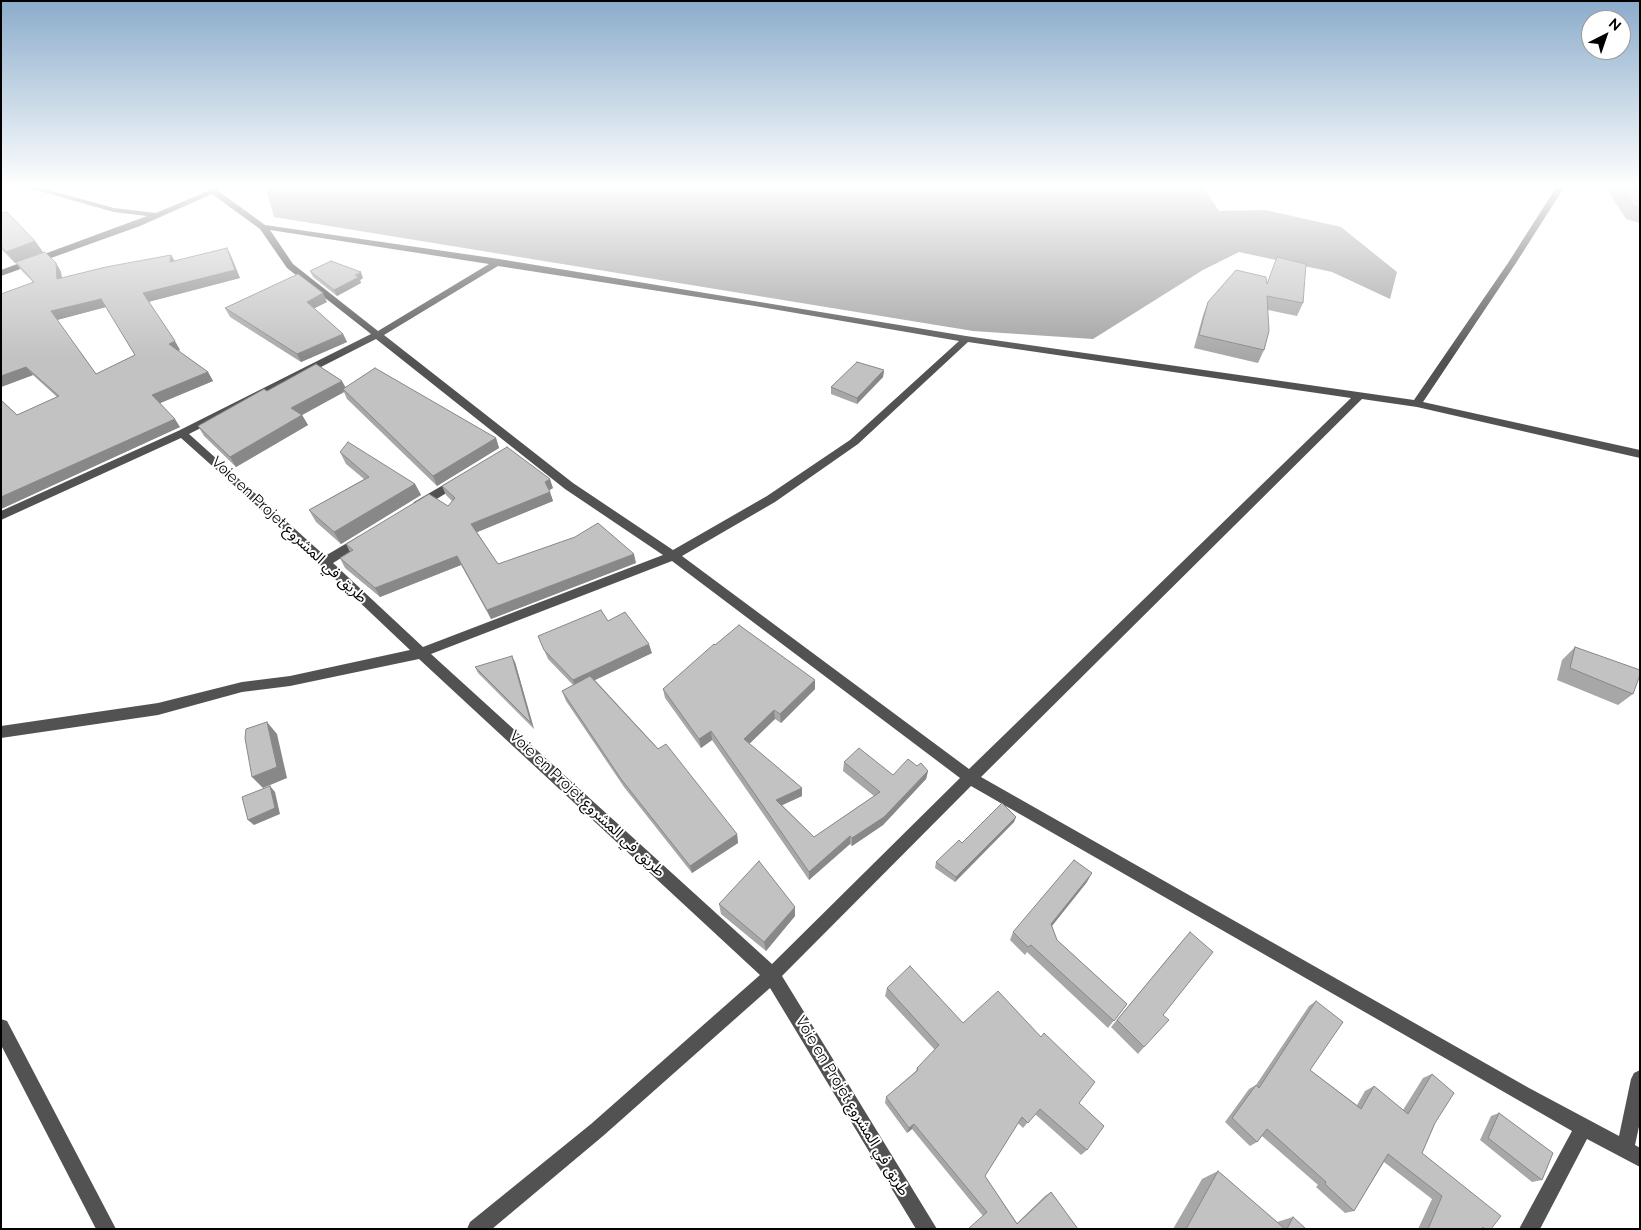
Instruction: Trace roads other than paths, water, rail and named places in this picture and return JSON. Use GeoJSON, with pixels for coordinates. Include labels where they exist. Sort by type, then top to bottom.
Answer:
{"type":"FeatureCollection","features":[{"type":"Feature","properties":{"kind":"street"},"geometry":{"type":"LineString","coordinates":[[1,273],[86,243]]}},
{"type":"Feature","properties":{"kind":"street"},"geometry":{"type":"LineString","coordinates":[[274,243],[290,266],[377,334],[512,447],[673,556],[970,778],[1632,1154],[1640,1079]]}},
{"type":"Feature","properties":{"kind":"street"},"geometry":{"type":"LineString","coordinates":[[374,243],[755,302],[966,339],[1417,404],[1640,454]]}},
{"type":"Feature","properties":{"kind":"street"},"geometry":{"type":"LineString","coordinates":[[1417,404],[1524,243]]}},
{"type":"Feature","properties":{"kind":"street"},"geometry":{"type":"LineString","coordinates":[[1,516],[182,433],[377,334],[499,262]]}},
{"type":"Feature","properties":{"kind":"street"},"geometry":{"type":"LineString","coordinates":[[1,732],[158,709],[242,687],[290,681],[421,653],[673,556],[771,499],[854,442],[966,339]]}},
{"type":"Feature","properties":{"kind":"street"},"geometry":{"type":"LineString","coordinates":[[477,1229],[597,1130],[772,975],[1359,396]]}},
{"type":"Feature","properties":{"kind":"street","name":"Voie en Projet طريق في المشروع"},"geometry":{"type":"LineString","coordinates":[[182,433],[772,975],[927,1229]]}},
{"type":"Feature","properties":{"kind":"street"},"geometry":{"type":"LineString","coordinates":[[408,511],[466,475]]}},
{"type":"Feature","properties":{"kind":"street"},"geometry":{"type":"LineString","coordinates":[[324,562],[374,532]]}},
{"type":"Feature","properties":{"kind":"street"},"geometry":{"type":"LineString","coordinates":[[1,1027],[106,1229]]}},
{"type":"Feature","properties":{"kind":"street"},"geometry":{"type":"LineString","coordinates":[[1529,1229],[1584,1127]]}}]}
